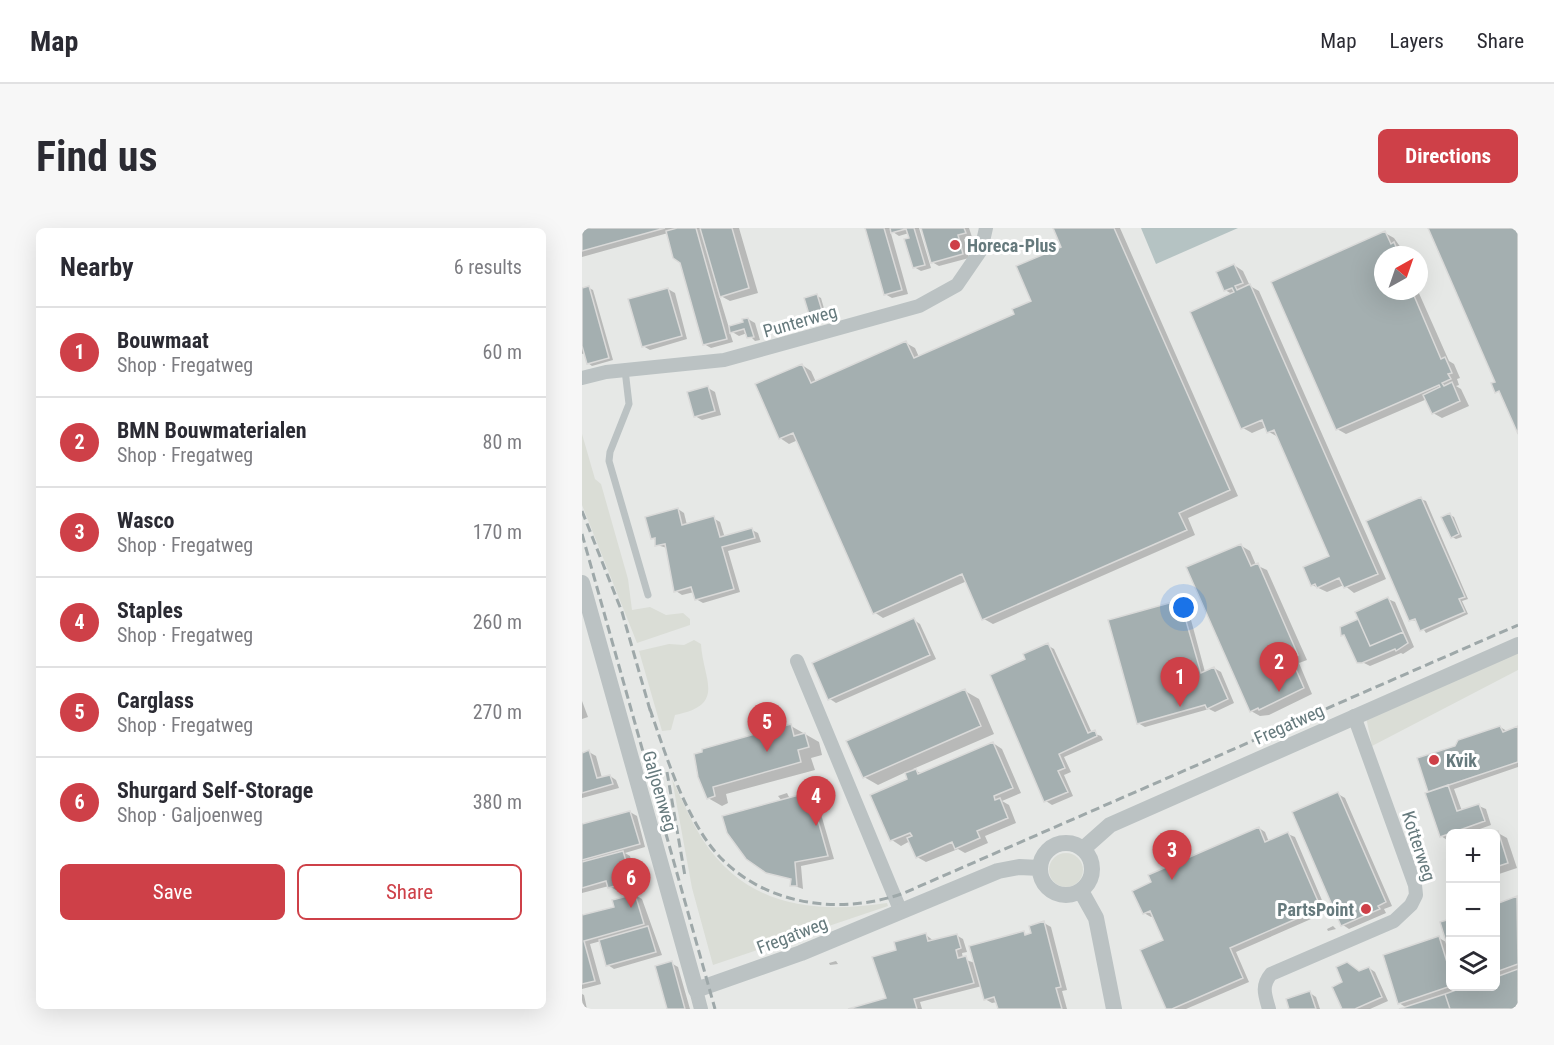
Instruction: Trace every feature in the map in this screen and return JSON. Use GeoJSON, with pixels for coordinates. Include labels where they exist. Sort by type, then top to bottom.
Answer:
{"type":"FeatureCollection","features":[{"type":"Feature","properties":{"kind":"street","name":"Punterweg"},"geometry":{"type":"LineString","coordinates":[[582,378],[626,370],[724,360],[919,306],[957,285],[981,250],[986,228]]}},
{"type":"Feature","properties":{"kind":"street","name":"Galjoenweg"},"geometry":{"type":"LineString","coordinates":[[582,583],[701,1009]]}},
{"type":"Feature","properties":{"kind":"street","name":"Fregatweg"},"geometry":{"type":"LineString","coordinates":[[1083,849],[1110,825],[1518,645]]}},
{"type":"Feature","properties":{"kind":"street"},"geometry":{"type":"LineString","coordinates":[[797,661],[901,912]]}},
{"type":"Feature","properties":{"kind":"street","name":"Kotterweg"},"geometry":{"type":"LineString","coordinates":[[1269,1009],[1264,993],[1265,981],[1272,974],[1394,921],[1412,905],[1416,895],[1415,885],[1354,716]]}},
{"type":"Feature","properties":{"kind":"street"},"geometry":{"type":"LineString","coordinates":[[1073,844],[1083,849],[1090,859],[1092,870],[1089,882],[1081,891],[1066,895],[1052,891],[1042,878],[1040,868],[1044,857],[1056,846],[1073,844]]}},
{"type":"Feature","properties":{"kind":"street","name":"Fregatweg"},"geometry":{"type":"LineString","coordinates":[[696,990],[801,953],[998,871],[1019,867],[1040,868]]}},
{"type":"Feature","properties":{"kind":"street"},"geometry":{"type":"LineString","coordinates":[[1081,891],[1096,918],[1114,1009]]}},
{"type":"Feature","properties":{"kind":"lane"},"geometry":{"type":"LineString","coordinates":[[626,370],[629,404],[610,452],[609,461],[648,595]]}},
{"type":"Feature","properties":{"kind":"shaded area"},"geometry":{"type":"Polygon","coordinates":[[[582,228],[1518,228],[1518,1009],[582,1009],[582,228]]]}},
{"type":"Feature","properties":{"kind":"shaded area"},"geometry":{"type":"Polygon","coordinates":[[[1141,228],[1238,228],[1156,264],[1141,228]]]}},
{"type":"Feature","properties":{"kind":"shaded area"},"geometry":{"type":"Polygon","coordinates":[[[582,434],[595,479],[601,484],[628,579],[632,610],[650,607],[666,615],[683,613],[690,619],[690,625],[637,643],[582,505],[582,434]]]}},
{"type":"Feature","properties":{"kind":"shaded area"},"geometry":{"type":"Polygon","coordinates":[[[694,640],[701,644],[708,689],[707,698],[691,711],[675,715],[671,730],[662,731],[639,651],[669,644],[684,645],[694,640]]]}},
{"type":"Feature","properties":{"kind":"shaded area"},"geometry":{"type":"Polygon","coordinates":[[[1518,651],[1518,670],[1372,746],[1366,717],[1518,651]]]}},
{"type":"Feature","properties":{"kind":"shaded area"},"geometry":{"type":"Polygon","coordinates":[[[672,779],[703,840],[740,880],[784,901],[808,906],[834,907],[887,903],[888,906],[713,965],[692,888],[672,779]]]}},
{"type":"Feature","properties":{"kind":"shaded area"},"geometry":{"type":"Polygon","coordinates":[[[1066,853],[1078,858],[1083,870],[1078,882],[1066,887],[1054,882],[1049,870],[1054,858],[1066,853]]]}},
{"type":"Feature","properties":{"kind":"building"},"geometry":{"type":"Polygon","coordinates":[[[582,228],[665,228],[582,251],[582,228]]]}},
{"type":"Feature","properties":{"kind":"building"},"geometry":{"type":"Polygon","coordinates":[[[677,228],[696,228],[727,339],[703,345],[680,263],[673,258],[666,231],[677,228]]]}},
{"type":"Feature","properties":{"kind":"building"},"geometry":{"type":"Polygon","coordinates":[[[700,228],[732,228],[749,288],[720,297],[700,228]]]}},
{"type":"Feature","properties":{"kind":"building"},"geometry":{"type":"Polygon","coordinates":[[[865,228],[884,228],[902,290],[884,295],[865,228]]]}},
{"type":"Feature","properties":{"kind":"building"},"geometry":{"type":"Polygon","coordinates":[[[890,228],[914,228],[925,265],[913,268],[904,239],[909,238],[906,229],[891,233],[890,228]]]}},
{"type":"Feature","properties":{"kind":"building"},"geometry":{"type":"Polygon","coordinates":[[[921,228],[964,228],[966,233],[958,235],[963,254],[931,263],[921,228]]]}},
{"type":"Feature","properties":{"kind":"building"},"geometry":{"type":"Polygon","coordinates":[[[1053,228],[1114,228],[1230,490],[1179,513],[1187,530],[982,620],[962,574],[873,614],[793,433],[779,439],[755,384],[802,364],[811,383],[906,341],[914,358],[1014,314],[1012,309],[1031,301],[1016,266],[1061,247],[1053,228]]]}},
{"type":"Feature","properties":{"kind":"building"},"geometry":{"type":"Polygon","coordinates":[[[1428,228],[1518,228],[1518,434],[1499,391],[1495,393],[1491,383],[1495,382],[1428,228]]]}},
{"type":"Feature","properties":{"kind":"building"},"geometry":{"type":"Polygon","coordinates":[[[1385,231],[1391,244],[1394,242],[1396,246],[1374,246],[1374,300],[1416,300],[1441,359],[1445,357],[1452,373],[1448,374],[1451,379],[1442,383],[1444,386],[1452,382],[1460,401],[1432,414],[1423,395],[1440,387],[1439,385],[1336,430],[1271,282],[1385,231]]]}},
{"type":"Feature","properties":{"kind":"building"},"geometry":{"type":"Polygon","coordinates":[[[1234,264],[1243,283],[1235,286],[1237,290],[1250,284],[1378,574],[1344,588],[1339,578],[1317,588],[1315,584],[1311,586],[1303,567],[1329,556],[1274,430],[1267,433],[1262,420],[1241,429],[1190,312],[1234,292],[1232,288],[1224,291],[1216,272],[1234,264]]]}},
{"type":"Feature","properties":{"kind":"building"},"geometry":{"type":"Polygon","coordinates":[[[589,286],[609,358],[587,364],[582,346],[582,288],[589,286]]]}},
{"type":"Feature","properties":{"kind":"building"},"geometry":{"type":"Polygon","coordinates":[[[668,288],[682,336],[642,347],[628,299],[668,288]]]}},
{"type":"Feature","properties":{"kind":"building"},"geometry":{"type":"Polygon","coordinates":[[[817,294],[824,317],[811,321],[804,298],[817,294]]]}},
{"type":"Feature","properties":{"kind":"building"},"geometry":{"type":"Polygon","coordinates":[[[748,318],[754,337],[747,338],[744,329],[730,333],[729,326],[748,318]]]}},
{"type":"Feature","properties":{"kind":"building"},"geometry":{"type":"Polygon","coordinates":[[[708,386],[715,411],[694,417],[687,392],[708,386]]]}},
{"type":"Feature","properties":{"kind":"building"},"geometry":{"type":"Polygon","coordinates":[[[1421,497],[1465,597],[1459,599],[1465,612],[1420,631],[1415,619],[1409,621],[1366,521],[1421,497]]]}},
{"type":"Feature","properties":{"kind":"building"},"geometry":{"type":"Polygon","coordinates":[[[678,508],[682,525],[714,516],[720,537],[752,528],[755,538],[722,547],[734,589],[695,600],[691,587],[674,592],[665,544],[655,546],[655,538],[651,539],[645,517],[678,508]]]}},
{"type":"Feature","properties":{"kind":"building"},"geometry":{"type":"Polygon","coordinates":[[[1450,513],[1459,534],[1451,538],[1441,517],[1450,513]]]}},
{"type":"Feature","properties":{"kind":"building"},"geometry":{"type":"Polygon","coordinates":[[[1241,544],[1251,566],[1258,563],[1298,655],[1291,658],[1304,688],[1259,710],[1258,708],[1250,712],[1186,567],[1241,544]]]}},
{"type":"Feature","properties":{"kind":"building"},"geometry":{"type":"Polygon","coordinates":[[[1388,597],[1403,632],[1370,646],[1355,612],[1388,597]]]}},
{"type":"Feature","properties":{"kind":"building"},"geometry":{"type":"Polygon","coordinates":[[[1180,600],[1201,673],[1214,667],[1228,699],[1207,709],[1205,705],[1137,724],[1108,620],[1180,600]]]}},
{"type":"Feature","properties":{"kind":"building"},"geometry":{"type":"Polygon","coordinates":[[[914,618],[930,655],[828,700],[812,663],[914,618]]]}},
{"type":"Feature","properties":{"kind":"building"},"geometry":{"type":"Polygon","coordinates":[[[1358,619],[1370,646],[1403,632],[1408,643],[1396,651],[1395,649],[1357,663],[1344,635],[1341,636],[1340,627],[1358,619]]]}},
{"type":"Feature","properties":{"kind":"building"},"geometry":{"type":"Polygon","coordinates":[[[1048,643],[1088,733],[1095,730],[1097,736],[1059,754],[1065,768],[1058,771],[1068,792],[1044,802],[990,675],[1025,659],[1023,654],[1048,643]]]}},
{"type":"Feature","properties":{"kind":"building"},"geometry":{"type":"Polygon","coordinates":[[[965,689],[981,726],[863,778],[846,741],[965,689]]]}},
{"type":"Feature","properties":{"kind":"building"},"geometry":{"type":"Polygon","coordinates":[[[791,724],[794,736],[805,733],[809,747],[798,750],[801,762],[713,787],[715,796],[707,799],[698,777],[694,754],[702,752],[702,749],[791,724]]]}},
{"type":"Feature","properties":{"kind":"building"},"geometry":{"type":"Polygon","coordinates":[[[1500,726],[1503,732],[1518,726],[1518,762],[1428,792],[1417,758],[1455,746],[1458,740],[1500,726]]]}},
{"type":"Feature","properties":{"kind":"building"},"geometry":{"type":"Polygon","coordinates":[[[993,742],[1013,788],[994,796],[995,800],[1000,798],[1008,818],[977,831],[980,838],[955,849],[952,842],[916,858],[907,838],[912,836],[910,833],[890,841],[870,795],[907,779],[905,773],[916,769],[918,774],[993,742]]]}},
{"type":"Feature","properties":{"kind":"building"},"geometry":{"type":"Polygon","coordinates":[[[589,750],[597,778],[610,775],[613,784],[582,793],[582,753],[589,750]]]}},
{"type":"Feature","properties":{"kind":"building"},"geometry":{"type":"Polygon","coordinates":[[[1448,785],[1457,811],[1479,804],[1485,821],[1462,829],[1446,829],[1446,835],[1440,837],[1425,793],[1448,785]]]}},
{"type":"Feature","properties":{"kind":"building"},"geometry":{"type":"Polygon","coordinates":[[[810,792],[828,856],[795,862],[797,886],[790,886],[791,879],[766,873],[746,859],[727,833],[722,816],[810,792]]]}},
{"type":"Feature","properties":{"kind":"building"},"geometry":{"type":"Polygon","coordinates":[[[1338,792],[1386,902],[1378,906],[1380,909],[1341,926],[1292,812],[1338,792]]]}},
{"type":"Feature","properties":{"kind":"building"},"geometry":{"type":"Polygon","coordinates":[[[630,811],[640,844],[582,860],[582,824],[630,811]]]}},
{"type":"Feature","properties":{"kind":"building"},"geometry":{"type":"Polygon","coordinates":[[[1259,827],[1265,842],[1288,832],[1321,908],[1230,948],[1243,978],[1172,1009],[1166,1009],[1140,950],[1163,940],[1150,911],[1143,914],[1132,891],[1151,882],[1148,875],[1259,827]]]}},
{"type":"Feature","properties":{"kind":"building"},"geometry":{"type":"Polygon","coordinates":[[[1500,837],[1508,863],[1500,866],[1500,837]]]}},
{"type":"Feature","properties":{"kind":"building"},"geometry":{"type":"Polygon","coordinates":[[[623,851],[632,881],[608,888],[606,881],[582,888],[582,862],[623,851]]]}},
{"type":"Feature","properties":{"kind":"building"},"geometry":{"type":"Polygon","coordinates":[[[635,894],[644,924],[584,941],[595,981],[582,984],[582,915],[614,907],[612,900],[635,894]]]}},
{"type":"Feature","properties":{"kind":"building"},"geometry":{"type":"Polygon","coordinates":[[[1517,896],[1518,964],[1500,971],[1500,937],[1500,902],[1517,896]]]}},
{"type":"Feature","properties":{"kind":"building"},"geometry":{"type":"Polygon","coordinates":[[[1446,920],[1446,942],[1440,922],[1446,920]]]}},
{"type":"Feature","properties":{"kind":"building"},"geometry":{"type":"Polygon","coordinates":[[[1044,921],[1061,987],[1056,988],[1062,1009],[998,1009],[994,997],[984,1000],[969,946],[1024,931],[1025,935],[1031,933],[1029,926],[1044,921]]]}},
{"type":"Feature","properties":{"kind":"building"},"geometry":{"type":"Polygon","coordinates":[[[648,926],[656,952],[606,966],[599,940],[648,926]]]}},
{"type":"Feature","properties":{"kind":"building"},"geometry":{"type":"Polygon","coordinates":[[[926,933],[928,941],[957,934],[961,948],[956,950],[958,958],[966,956],[974,983],[914,999],[917,1009],[848,1009],[886,998],[872,957],[896,950],[894,942],[926,933]]]}},
{"type":"Feature","properties":{"kind":"building"},"geometry":{"type":"Polygon","coordinates":[[[1439,936],[1446,959],[1446,988],[1398,1004],[1383,955],[1439,936]]]}},
{"type":"Feature","properties":{"kind":"building"},"geometry":{"type":"Polygon","coordinates":[[[672,961],[685,1009],[667,1009],[655,966],[672,961]]]}},
{"type":"Feature","properties":{"kind":"building"},"geometry":{"type":"Polygon","coordinates":[[[1347,962],[1359,971],[1369,967],[1382,997],[1355,1009],[1342,1009],[1332,987],[1342,982],[1336,967],[1347,962]]]}},
{"type":"Feature","properties":{"kind":"building"},"geometry":{"type":"Polygon","coordinates":[[[1518,969],[1518,1009],[1450,1009],[1445,994],[1453,991],[1500,991],[1500,976],[1518,969]]]}},
{"type":"Feature","properties":{"kind":"building"},"geometry":{"type":"Polygon","coordinates":[[[1310,991],[1316,1009],[1289,1009],[1286,999],[1310,991]]]}},
{"type":"Feature","properties":{"kind":"building"},"geometry":{"type":"Polygon","coordinates":[[[1445,994],[1450,1009],[1399,1009],[1445,994]]]}},
{"type":"Feature","properties":{"kind":"railway"},"geometry":{"type":"LineString","coordinates":[[582,511],[622,612],[652,717]]}},
{"type":"Feature","properties":{"kind":"railway"},"geometry":{"type":"LineString","coordinates":[[582,534],[715,1009]]}},
{"type":"Feature","properties":{"kind":"railway"},"geometry":{"type":"LineString","coordinates":[[650,709],[685,803],[701,832],[719,856],[740,875],[765,889],[791,899],[819,904],[848,904],[876,901],[904,893],[1518,625]]}},
{"type":"Feature","properties":{"kind":"railway"},"geometry":{"type":"LineString","coordinates":[[667,772],[685,876]]}},
{"type":"Feature","properties":{"kind":"place","name":"Horeca-Plus"},"geometry":{"type":"Point","coordinates":[955,245]}},
{"type":"Feature","properties":{"kind":"place","name":"BMN Bouwmaterialen"},"geometry":{"type":"Point","coordinates":[1279,692]}},
{"type":"Feature","properties":{"kind":"place","name":"Bouwmaat"},"geometry":{"type":"Point","coordinates":[1180,707]}},
{"type":"Feature","properties":{"kind":"place","name":"Carglass"},"geometry":{"type":"Point","coordinates":[767,752]}},
{"type":"Feature","properties":{"kind":"place","name":"Kvik"},"geometry":{"type":"Point","coordinates":[1434,760]}},
{"type":"Feature","properties":{"kind":"place","name":"Staples"},"geometry":{"type":"Point","coordinates":[816,826]}},
{"type":"Feature","properties":{"kind":"place","name":"Wasco"},"geometry":{"type":"Point","coordinates":[1172,880]}},
{"type":"Feature","properties":{"kind":"place","name":"Shurgard Self-Storage"},"geometry":{"type":"Point","coordinates":[631,908]}},
{"type":"Feature","properties":{"kind":"place","name":"PartsPoint"},"geometry":{"type":"Point","coordinates":[1366,909]}}]}
